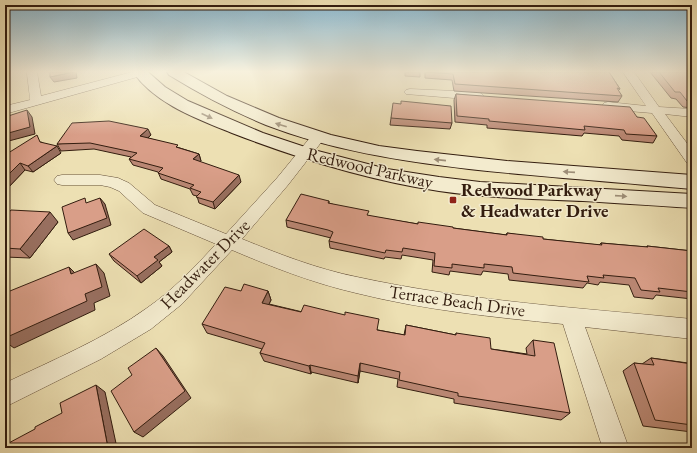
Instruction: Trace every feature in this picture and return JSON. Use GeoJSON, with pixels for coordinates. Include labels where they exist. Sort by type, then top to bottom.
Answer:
{"type":"FeatureCollection","features":[{"type":"Feature","properties":{"kind":"main road","name":"Redwood Parkway"},"geometry":{"type":"LineString","coordinates":[[165,93],[208,117],[254,136],[306,153],[377,172],[438,184],[510,191],[692,201]]}},
{"type":"Feature","properties":{"kind":"main road","name":"Redwood Parkway"},"geometry":{"type":"LineString","coordinates":[[212,93],[231,104],[275,123],[318,137],[380,152],[518,168],[692,182]]}},
{"type":"Feature","properties":{"kind":"street"},"geometry":{"type":"LineString","coordinates":[[35,93],[36,102]]}},
{"type":"Feature","properties":{"kind":"street"},"geometry":{"type":"LineString","coordinates":[[5,110],[67,93]]}},
{"type":"Feature","properties":{"kind":"street"},"geometry":{"type":"LineString","coordinates":[[426,93],[493,98]]}},
{"type":"Feature","properties":{"kind":"street"},"geometry":{"type":"LineString","coordinates":[[644,93],[692,160]]}},
{"type":"Feature","properties":{"kind":"street"},"geometry":{"type":"LineString","coordinates":[[593,105],[692,113]]}},
{"type":"Feature","properties":{"kind":"street","name":"Headwater Drive"},"geometry":{"type":"LineString","coordinates":[[5,395],[101,348],[145,322],[172,301],[229,242],[287,178],[318,137]]}},
{"type":"Feature","properties":{"kind":"street","name":"Terrace Beach Drive"},"geometry":{"type":"LineString","coordinates":[[62,180],[100,180],[113,182],[124,187],[149,209],[166,217],[288,265],[355,285],[441,302],[692,329]]}},
{"type":"Feature","properties":{"kind":"street"},"geometry":{"type":"LineString","coordinates":[[571,317],[614,443],[613,448]]}},
{"type":"Feature","properties":{"kind":"building"},"geometry":{"type":"Polygon","coordinates":[[[582,93],[620,93],[622,96],[582,93]]]}},
{"type":"Feature","properties":{"kind":"building"},"geometry":{"type":"Polygon","coordinates":[[[681,93],[692,93],[692,101],[687,101],[681,93]]]}},
{"type":"Feature","properties":{"kind":"building"},"geometry":{"type":"Polygon","coordinates":[[[456,94],[630,107],[637,117],[644,118],[657,136],[626,134],[624,130],[584,126],[585,130],[489,121],[489,119],[457,116],[456,94]]]}},
{"type":"Feature","properties":{"kind":"building"},"geometry":{"type":"Polygon","coordinates":[[[401,101],[451,106],[452,123],[391,118],[393,103],[401,104],[401,101]]]}},
{"type":"Feature","properties":{"kind":"building"},"geometry":{"type":"Polygon","coordinates":[[[27,110],[30,127],[5,134],[5,117],[27,110]]]}},
{"type":"Feature","properties":{"kind":"building"},"geometry":{"type":"Polygon","coordinates":[[[109,121],[148,129],[140,136],[178,145],[176,147],[199,154],[193,159],[239,175],[213,202],[196,197],[201,192],[190,188],[194,185],[158,173],[163,168],[129,159],[137,153],[90,143],[57,144],[72,123],[109,121]]]}},
{"type":"Feature","properties":{"kind":"building"},"geometry":{"type":"Polygon","coordinates":[[[37,135],[40,142],[57,146],[28,166],[20,163],[5,178],[5,155],[37,135]]]}},
{"type":"Feature","properties":{"kind":"building"},"geometry":{"type":"Polygon","coordinates":[[[301,194],[329,201],[328,203],[369,211],[367,215],[418,224],[418,222],[507,235],[507,233],[543,237],[543,239],[602,245],[601,243],[692,251],[692,292],[658,288],[660,292],[641,290],[635,278],[603,275],[604,278],[587,276],[589,282],[513,273],[512,267],[484,264],[484,268],[452,264],[452,268],[434,266],[435,253],[403,248],[402,252],[386,250],[385,253],[329,241],[333,232],[286,220],[301,194]]]}},
{"type":"Feature","properties":{"kind":"building"},"geometry":{"type":"Polygon","coordinates":[[[85,198],[86,203],[100,198],[107,218],[68,233],[62,207],[85,198]]]}},
{"type":"Feature","properties":{"kind":"building"},"geometry":{"type":"Polygon","coordinates":[[[11,210],[50,212],[20,249],[5,248],[5,217],[11,210]]]}},
{"type":"Feature","properties":{"kind":"building"},"geometry":{"type":"Polygon","coordinates":[[[144,229],[169,246],[154,257],[158,260],[137,276],[109,254],[144,229]]]}},
{"type":"Feature","properties":{"kind":"building"},"geometry":{"type":"Polygon","coordinates":[[[96,264],[102,287],[85,294],[87,301],[5,338],[5,293],[69,267],[71,274],[96,264]]]}},
{"type":"Feature","properties":{"kind":"building"},"geometry":{"type":"Polygon","coordinates":[[[244,284],[268,291],[262,303],[301,312],[304,305],[345,315],[345,312],[379,319],[377,330],[405,335],[406,325],[456,335],[456,333],[490,338],[491,349],[535,356],[533,340],[554,343],[570,413],[458,396],[458,393],[399,380],[400,372],[360,363],[358,376],[309,366],[260,353],[265,343],[202,324],[225,287],[241,291],[244,284]]]}},
{"type":"Feature","properties":{"kind":"building"},"geometry":{"type":"Polygon","coordinates":[[[156,348],[185,391],[134,432],[111,391],[132,375],[128,368],[156,348]]]}},
{"type":"Feature","properties":{"kind":"building"},"geometry":{"type":"Polygon","coordinates":[[[651,358],[692,364],[692,425],[655,420],[634,363],[654,365],[651,358]]]}},
{"type":"Feature","properties":{"kind":"building"},"geometry":{"type":"Polygon","coordinates":[[[96,385],[108,448],[5,448],[5,445],[62,413],[60,403],[96,385]]]}},
{"type":"Feature","properties":{"kind":"place","name":"Redwood Parkway & Headwater Drive"},"geometry":{"type":"Point","coordinates":[453,200]}}]}
